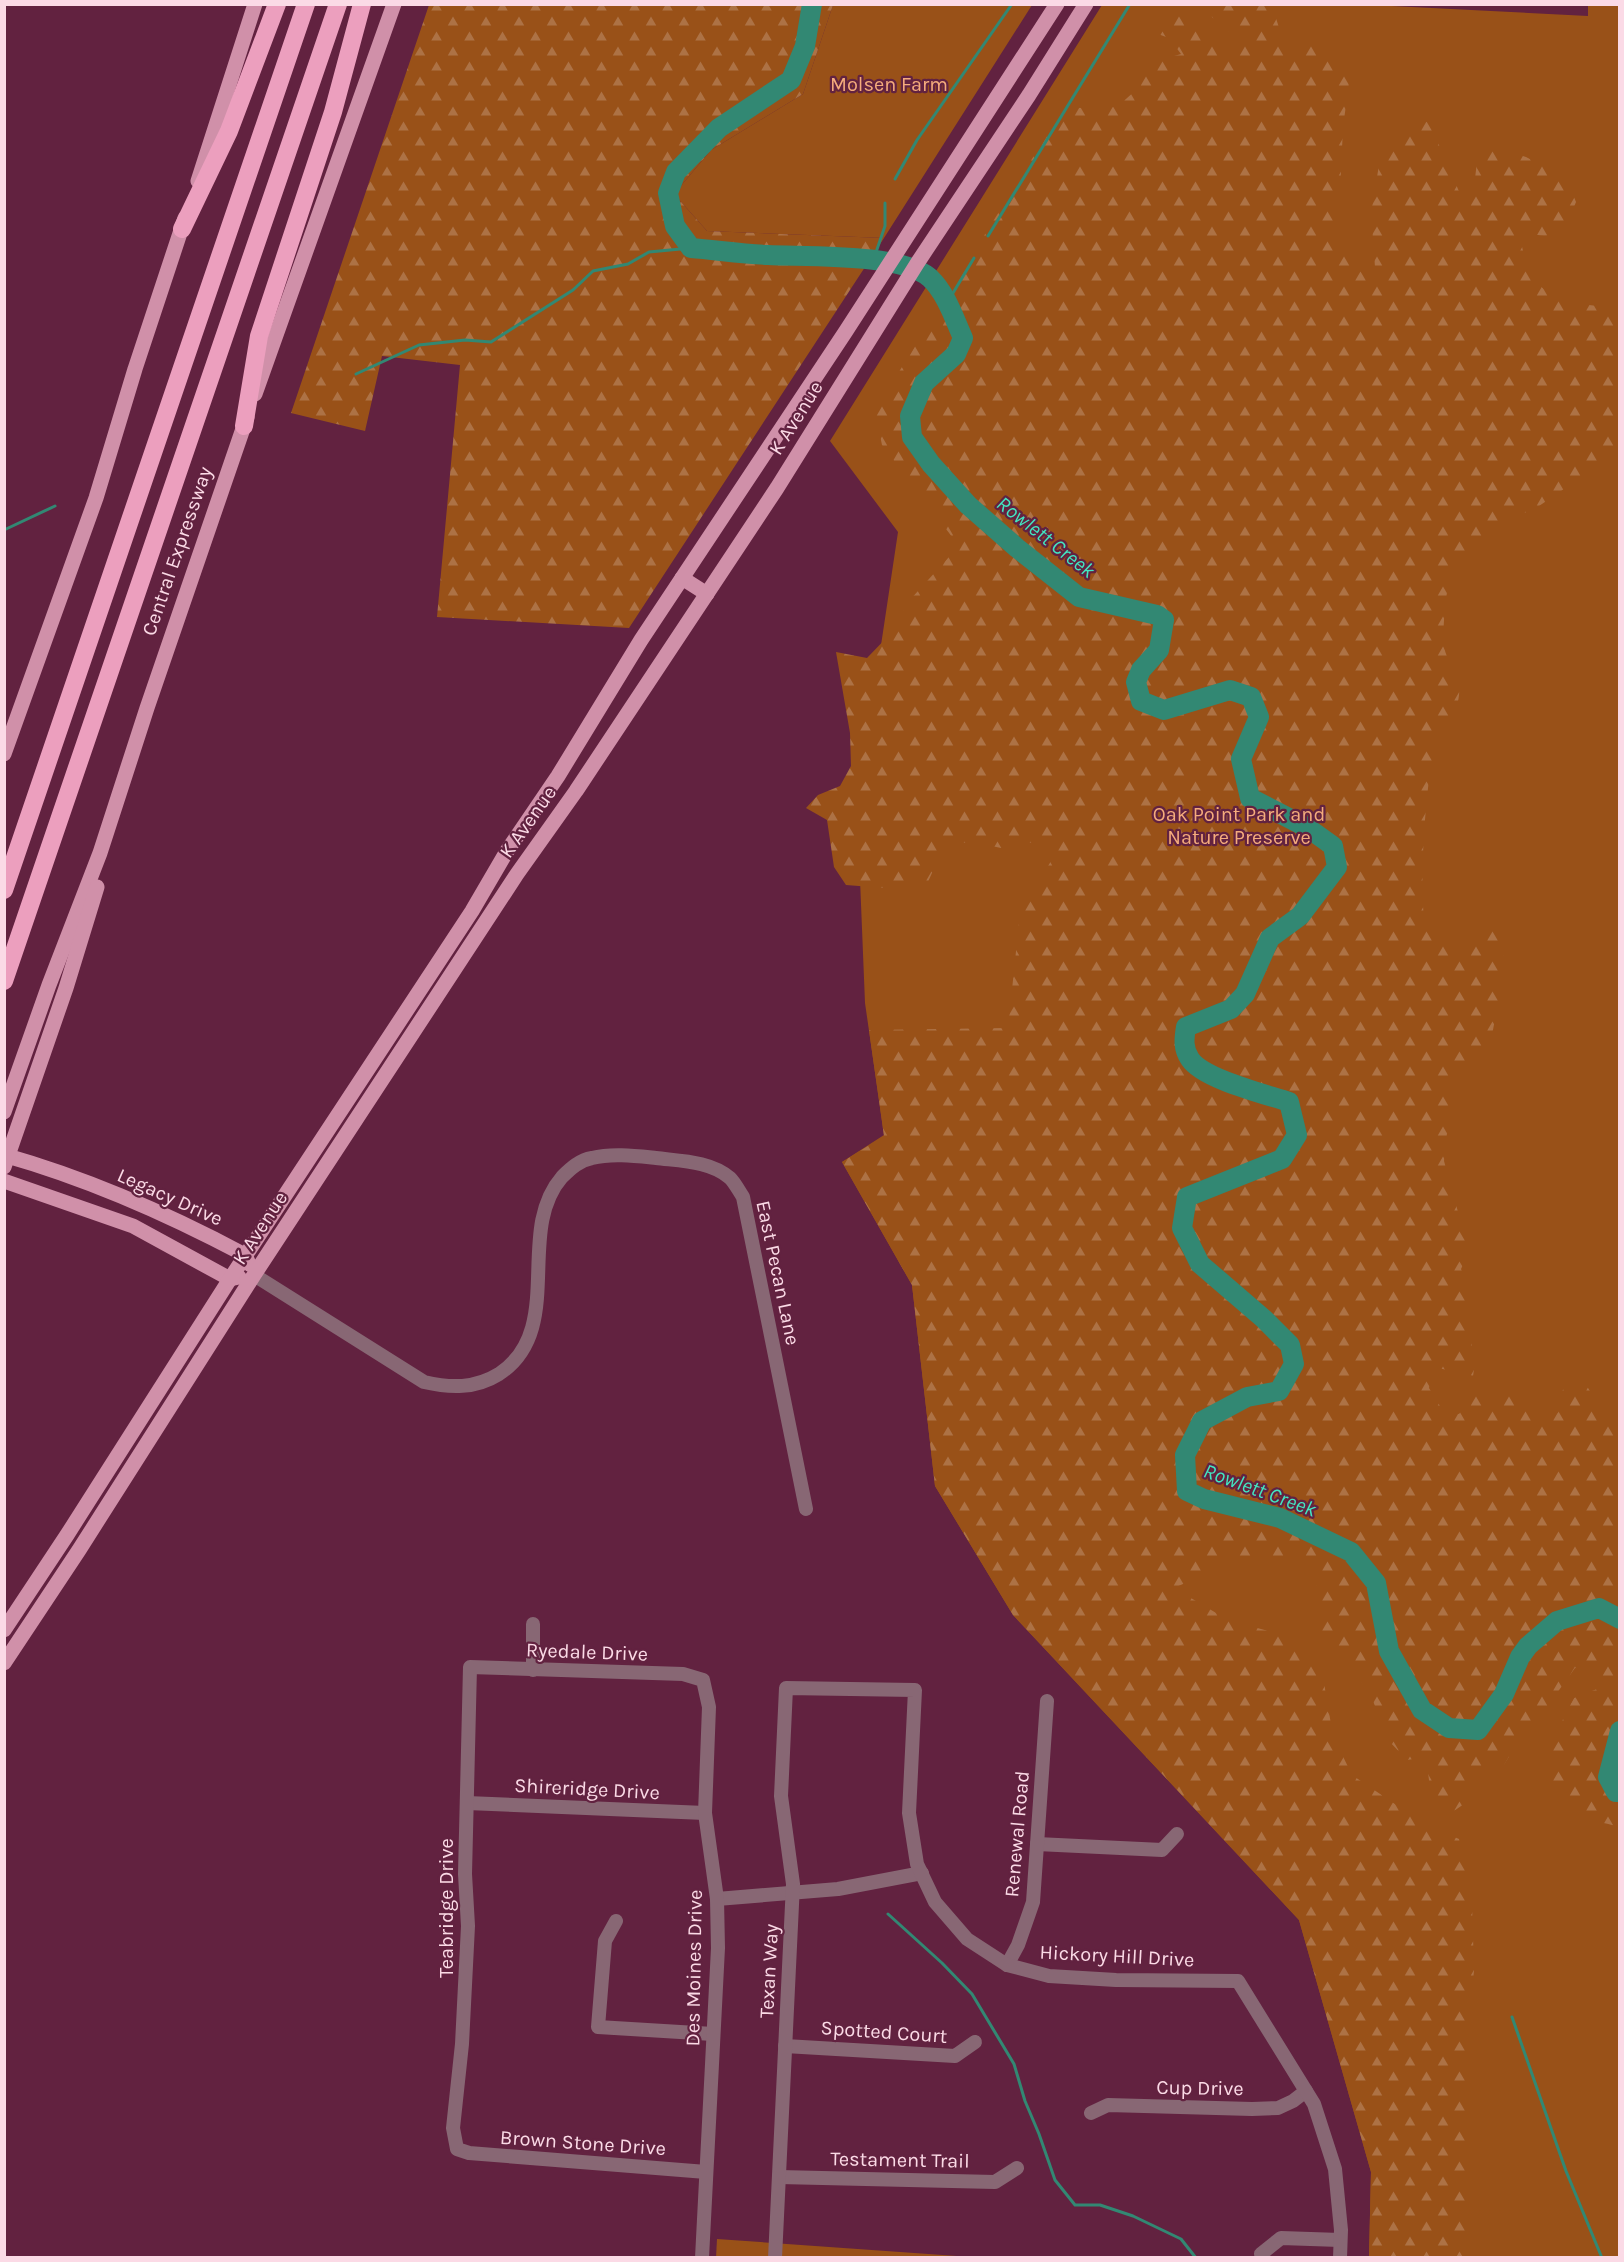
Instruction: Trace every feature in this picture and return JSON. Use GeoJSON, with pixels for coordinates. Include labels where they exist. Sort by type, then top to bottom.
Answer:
{"type":"FeatureCollection","features":[{"type":"Feature","properties":{"kind":"highway"},"geometry":{"type":"LineString","coordinates":[[182,229],[229,131],[277,4]]}},
{"type":"Feature","properties":{"kind":"highway"},"geometry":{"type":"LineString","coordinates":[[4,890],[306,4]]}},
{"type":"Feature","properties":{"kind":"highway","name":"Central Expressway"},"geometry":{"type":"LineString","coordinates":[[4,981],[338,4]]}},
{"type":"Feature","properties":{"kind":"highway"},"geometry":{"type":"LineString","coordinates":[[244,426],[259,336],[333,112],[362,4]]}},
{"type":"Feature","properties":{"kind":"main road"},"geometry":{"type":"LineString","coordinates":[[4,754],[96,498],[135,369],[255,4]]}},
{"type":"Feature","properties":{"kind":"main road","name":"Central Expressway"},"geometry":{"type":"LineString","coordinates":[[4,1112],[93,873],[244,426],[394,4]]}},
{"type":"Feature","properties":{"kind":"main road","name":"K Avenue"},"geometry":{"type":"LineString","coordinates":[[4,1630],[230,1279],[472,910],[507,851],[568,760],[682,578],[846,332],[1057,4]]}},
{"type":"Feature","properties":{"kind":"main road","name":"K Avenue"},"geometry":{"type":"LineString","coordinates":[[4,1663],[79,1550],[254,1275],[489,920],[517,874],[588,772],[777,488],[865,345],[1086,4]]}},
{"type":"Feature","properties":{"kind":"main road"},"geometry":{"type":"LineString","coordinates":[[682,578],[707,594]]}},
{"type":"Feature","properties":{"kind":"main road"},"geometry":{"type":"LineString","coordinates":[[4,739],[16,719]]}},
{"type":"Feature","properties":{"kind":"main road"},"geometry":{"type":"LineString","coordinates":[[568,760],[588,772]]}},
{"type":"Feature","properties":{"kind":"main road"},"geometry":{"type":"LineString","coordinates":[[6,1159],[87,922],[123,785]]}},
{"type":"Feature","properties":{"kind":"main road"},"geometry":{"type":"LineString","coordinates":[[472,910],[489,920]]}},
{"type":"Feature","properties":{"kind":"main road","name":"Legacy Drive"},"geometry":{"type":"LineString","coordinates":[[6,1159],[57,1172],[143,1204],[245,1256]]}},
{"type":"Feature","properties":{"kind":"main road","name":"Legacy Drive"},"geometry":{"type":"LineString","coordinates":[[4,1181],[134,1226],[230,1279]]}},
{"type":"Feature","properties":{"kind":"main road"},"geometry":{"type":"LineString","coordinates":[[134,1226],[143,1204]]}},
{"type":"Feature","properties":{"kind":"main road"},"geometry":{"type":"LineString","coordinates":[[230,1279],[254,1275],[245,1256]]}},
{"type":"Feature","properties":{"kind":"main road"},"geometry":{"type":"LineString","coordinates":[[146,1409],[162,1421]]}},
{"type":"Feature","properties":{"kind":"main road"},"geometry":{"type":"LineString","coordinates":[[64,1540],[79,1550]]}},
{"type":"Feature","properties":{"kind":"street","name":"East Pecan Lane"},"geometry":{"type":"LineString","coordinates":[[254,1275],[424,1382],[442,1386],[471,1385],[488,1381],[506,1369],[527,1342],[538,1296],[542,1227],[546,1208],[551,1190],[570,1169],[591,1158],[608,1156],[658,1158],[713,1167],[730,1178],[743,1197],[806,1509]]}},
{"type":"Feature","properties":{"kind":"street"},"geometry":{"type":"LineString","coordinates":[[533,1624],[533,1670]]}},
{"type":"Feature","properties":{"kind":"street","name":"Ryedale Drive"},"geometry":{"type":"LineString","coordinates":[[470,1667],[683,1674],[703,1680]]}},
{"type":"Feature","properties":{"kind":"street","name":"Teabridge Drive"},"geometry":{"type":"LineString","coordinates":[[457,2149],[453,2128],[462,2044],[467,1938],[465,1874],[470,1667]]}},
{"type":"Feature","properties":{"kind":"street","name":"Des Moines Drive"},"geometry":{"type":"LineString","coordinates":[[702,2258],[718,1948],[717,1899],[705,1813],[709,1707],[703,1680]]}},
{"type":"Feature","properties":{"kind":"street","name":"Hickory Hill Drive"},"geometry":{"type":"LineString","coordinates":[[786,1688],[915,1690],[909,1813],[917,1864],[935,1902],[967,1939],[1007,1965],[1049,1976],[1116,1980],[1238,1981],[1314,2104],[1335,2169],[1341,2240],[1340,2258]]}},
{"type":"Feature","properties":{"kind":"street","name":"Texan Way"},"geometry":{"type":"LineString","coordinates":[[775,2258],[792,1893],[789,1849],[781,1796],[786,1688]]}},
{"type":"Feature","properties":{"kind":"street","name":"Renewal Road"},"geometry":{"type":"LineString","coordinates":[[1007,1965],[1018,1945],[1033,1902],[1047,1701]]}},
{"type":"Feature","properties":{"kind":"street","name":"Shireridge Drive"},"geometry":{"type":"LineString","coordinates":[[467,1803],[705,1813]]}},
{"type":"Feature","properties":{"kind":"street"},"geometry":{"type":"LineString","coordinates":[[1037,1844],[1162,1850],[1177,1834]]}},
{"type":"Feature","properties":{"kind":"street"},"geometry":{"type":"LineString","coordinates":[[717,1899],[838,1889],[922,1873]]}},
{"type":"Feature","properties":{"kind":"street"},"geometry":{"type":"LineString","coordinates":[[616,1921],[605,1941],[598,2027],[713,2034]]}},
{"type":"Feature","properties":{"kind":"street","name":"Spotted Court"},"geometry":{"type":"LineString","coordinates":[[785,2046],[956,2056],[975,2042]]}},
{"type":"Feature","properties":{"kind":"street","name":"Cup Drive"},"geometry":{"type":"LineString","coordinates":[[1091,2113],[1108,2105],[1278,2108],[1293,2101],[1306,2091]]}},
{"type":"Feature","properties":{"kind":"street","name":"Brown Stone Drive"},"geometry":{"type":"LineString","coordinates":[[457,2149],[469,2153],[706,2172]]}},
{"type":"Feature","properties":{"kind":"street","name":"Testament Trail"},"geometry":{"type":"LineString","coordinates":[[779,2177],[994,2182],[1017,2168]]}},
{"type":"Feature","properties":{"kind":"street"},"geometry":{"type":"LineString","coordinates":[[1261,2254],[1281,2238],[1341,2240]]}},
{"type":"Feature","properties":{"kind":"green space","name":"Oak Point Park and Nature Preserve"},"geometry":{"type":"Polygon","coordinates":[[[1352,4],[1588,16],[1588,5],[1619,5],[1619,2257],[1369,2257],[1371,2172],[1299,1920],[1013,1615],[935,1486],[912,1285],[842,1162],[884,1135],[865,1003],[857,805],[898,532],[830,441],[1102,5],[1352,4]]]}},
{"type":"Feature","properties":{"kind":"green space"},"geometry":{"type":"Polygon","coordinates":[[[429,5],[833,5],[803,94],[711,150],[674,194],[707,231],[884,238],[629,628],[437,617],[460,365],[382,356],[365,431],[291,413],[429,5]]]}},
{"type":"Feature","properties":{"kind":"green space","name":"Molsen Farm"},"geometry":{"type":"Polygon","coordinates":[[[833,5],[1032,5],[884,238],[707,231],[674,194],[711,150],[803,94],[833,5]]]}},
{"type":"Feature","properties":{"kind":"green space","name":"Oak Point Park and Nature Preserve"},"geometry":{"type":"Polygon","coordinates":[[[1208,5],[1267,5],[1274,12],[1282,37],[1295,47],[1312,38],[1333,57],[1349,83],[1343,127],[1340,192],[1331,239],[1364,275],[1375,267],[1371,213],[1379,165],[1407,120],[1429,122],[1461,196],[1472,203],[1477,162],[1497,148],[1526,157],[1566,178],[1576,202],[1559,231],[1546,236],[1527,232],[1521,242],[1528,266],[1544,290],[1555,296],[1580,304],[1619,307],[1619,447],[1539,506],[1506,520],[1460,563],[1449,581],[1444,622],[1444,647],[1458,684],[1459,695],[1455,710],[1436,744],[1431,766],[1425,815],[1423,900],[1424,921],[1433,939],[1447,945],[1467,945],[1480,936],[1491,923],[1504,949],[1504,973],[1491,1040],[1463,1063],[1448,1084],[1451,1096],[1444,1161],[1469,1252],[1461,1269],[1468,1286],[1469,1331],[1475,1363],[1473,1376],[1434,1367],[1429,1388],[1443,1411],[1459,1414],[1473,1395],[1499,1391],[1525,1397],[1538,1412],[1558,1413],[1565,1387],[1582,1378],[1619,1439],[1619,1827],[1576,1813],[1558,1795],[1549,1777],[1548,1763],[1553,1743],[1574,1698],[1597,1689],[1590,1670],[1575,1668],[1549,1704],[1530,1724],[1503,1766],[1468,1770],[1464,1804],[1448,1815],[1432,1803],[1426,1757],[1407,1760],[1389,1741],[1373,1701],[1342,1650],[1317,1637],[1319,1611],[1315,1573],[1286,1556],[1233,1558],[1212,1571],[1174,1588],[1228,1620],[1276,1633],[1307,1653],[1324,1683],[1333,1736],[1352,1775],[1423,1823],[1459,1839],[1472,1904],[1474,1971],[1467,2034],[1470,2176],[1463,2257],[1369,2257],[1371,2172],[1299,1920],[1013,1615],[935,1486],[912,1285],[842,1162],[884,1136],[869,1030],[1008,1028],[1020,913],[1063,841],[1045,840],[1001,848],[973,842],[945,844],[927,884],[885,888],[846,885],[834,867],[827,820],[806,808],[818,795],[840,786],[851,766],[850,733],[836,652],[867,658],[895,629],[908,602],[959,546],[882,445],[876,416],[882,399],[1062,111],[1076,108],[1117,107],[1136,90],[1142,73],[1160,60],[1181,54],[1169,38],[1155,33],[1181,9],[1216,48],[1244,44],[1207,13],[1208,5]]]}},
{"type":"Feature","properties":{"kind":"green space"},"geometry":{"type":"Polygon","coordinates":[[[717,2239],[971,2257],[716,2258],[717,2239]]]}},
{"type":"Feature","properties":{"kind":"waterway","name":"Rowlett Creek"},"geometry":{"type":"LineString","coordinates":[[812,4],[805,46],[791,80],[719,128],[676,172],[668,193],[675,226],[691,248],[876,260],[917,270],[930,278],[945,298],[963,338],[956,354],[924,383],[910,416],[912,437],[931,464],[968,505],[1017,548],[1079,597],[1157,615],[1164,620],[1159,650],[1141,670],[1136,682],[1141,701],[1164,710],[1230,690],[1251,697],[1259,717],[1241,759],[1250,798],[1308,828],[1333,846],[1337,867],[1300,916],[1270,938],[1245,994],[1231,1009],[1186,1027],[1185,1048],[1190,1059],[1197,1066],[1235,1085],[1289,1102],[1297,1135],[1282,1159],[1187,1197],[1182,1228],[1200,1264],[1264,1319],[1290,1345],[1294,1364],[1279,1391],[1247,1397],[1202,1421],[1185,1455],[1187,1491],[1204,1499],[1280,1518],[1351,1552],[1376,1583],[1389,1651],[1422,1710],[1449,1728],[1478,1730],[1504,1694],[1520,1657],[1528,1646],[1557,1621],[1599,1608],[1620,1619]]}},
{"type":"Feature","properties":{"kind":"waterway"},"geometry":{"type":"LineString","coordinates":[[895,179],[917,140],[1012,4]]}},
{"type":"Feature","properties":{"kind":"waterway"},"geometry":{"type":"LineString","coordinates":[[988,236],[1130,4]]}},
{"type":"Feature","properties":{"kind":"waterway"},"geometry":{"type":"LineString","coordinates":[[873,261],[885,226],[885,203]]}},
{"type":"Feature","properties":{"kind":"waterway"},"geometry":{"type":"LineString","coordinates":[[356,374],[419,345],[465,340],[491,342],[573,290],[593,271],[628,264],[649,252],[691,248]]}},
{"type":"Feature","properties":{"kind":"waterway"},"geometry":{"type":"LineString","coordinates":[[947,303],[974,258]]}},
{"type":"Feature","properties":{"kind":"waterway"},"geometry":{"type":"LineString","coordinates":[[4,530],[55,506]]}},
{"type":"Feature","properties":{"kind":"waterway","name":"Rowlett Creek"},"geometry":{"type":"LineString","coordinates":[[1620,1731],[1608,1777],[1616,1792],[1620,1792]]}},
{"type":"Feature","properties":{"kind":"waterway"},"geometry":{"type":"LineString","coordinates":[[888,1914],[972,1994],[1014,2064],[1025,2101],[1055,2180],[1075,2205],[1100,2205],[1133,2216],[1181,2239],[1196,2258]]}},
{"type":"Feature","properties":{"kind":"waterway"},"geometry":{"type":"LineString","coordinates":[[1512,2017],[1566,2171],[1602,2258]]}}]}
